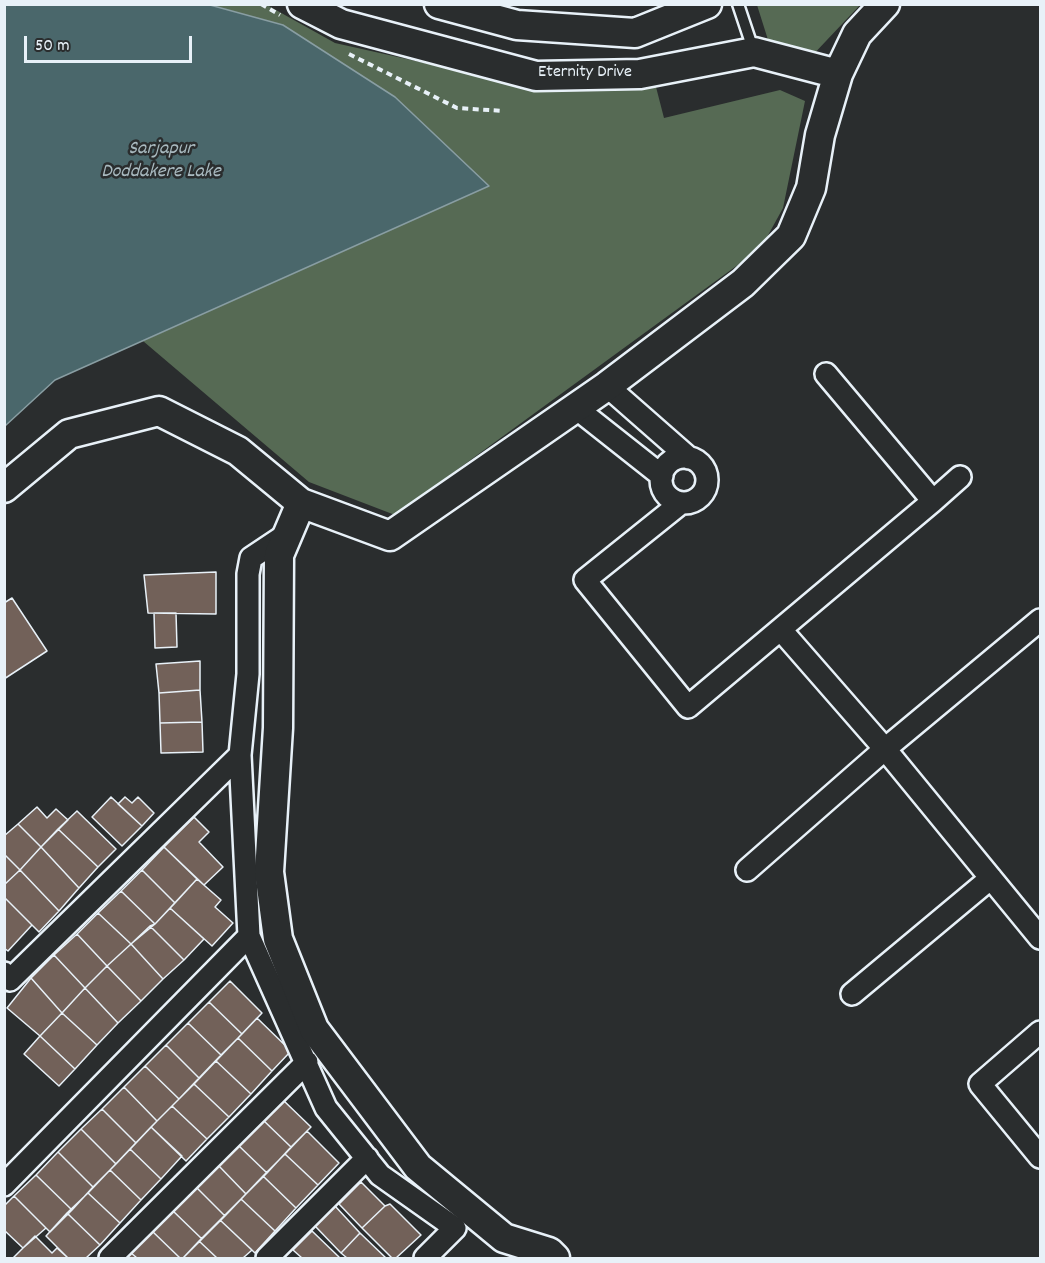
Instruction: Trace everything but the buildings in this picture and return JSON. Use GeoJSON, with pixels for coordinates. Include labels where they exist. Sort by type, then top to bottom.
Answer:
{"type":"FeatureCollection","features":[{"type":"Feature","properties":{"kind":"street"},"geometry":{"type":"LineString","coordinates":[[439,4],[492,10],[517,25],[635,33],[707,4]]}},
{"type":"Feature","properties":{"kind":"street"},"geometry":{"type":"LineString","coordinates":[[4,488],[69,435],[159,411],[238,451],[301,502],[390,536],[607,386],[743,283],[791,236],[811,188],[820,135],[838,74],[857,34],[885,4]]}},
{"type":"Feature","properties":{"kind":"street","name":"Eternity Drive"},"geometry":{"type":"LineString","coordinates":[[291,10],[536,76],[640,74],[754,52],[838,74]]}},
{"type":"Feature","properties":{"kind":"street"},"geometry":{"type":"LineString","coordinates":[[826,374],[933,501]]}},
{"type":"Feature","properties":{"kind":"street"},"geometry":{"type":"LineString","coordinates":[[607,386],[689,458],[702,465],[707,480],[706,488],[696,500],[681,503],[585,580],[688,707],[960,477]]}},
{"type":"Feature","properties":{"kind":"street"},"geometry":{"type":"LineString","coordinates":[[576,408],[662,476]]}},
{"type":"Feature","properties":{"kind":"street"},"geometry":{"type":"LineString","coordinates":[[681,503],[667,496],[663,490],[662,476],[668,463],[681,458],[689,458]]}},
{"type":"Feature","properties":{"kind":"street"},"geometry":{"type":"LineString","coordinates":[[301,502],[279,555],[278,728],[269,872],[278,939],[314,1029],[418,1167],[504,1238],[549,1252],[555,1258]]}},
{"type":"Feature","properties":{"kind":"street"},"geometry":{"type":"LineString","coordinates":[[288,534],[251,558],[248,574],[248,674],[240,755],[249,936],[326,1108],[380,1175],[455,1228],[425,1258]]}},
{"type":"Feature","properties":{"kind":"street"},"geometry":{"type":"LineString","coordinates":[[747,870],[885,749],[1041,620]]}},
{"type":"Feature","properties":{"kind":"street"},"geometry":{"type":"LineString","coordinates":[[781,630],[885,749],[1041,938]]}},
{"type":"Feature","properties":{"kind":"street"},"geometry":{"type":"LineString","coordinates":[[4,973],[10,980],[240,755]]}},
{"type":"Feature","properties":{"kind":"street"},"geometry":{"type":"LineString","coordinates":[[852,994],[991,878]]}},
{"type":"Feature","properties":{"kind":"street"},"geometry":{"type":"LineString","coordinates":[[4,1185],[249,936]]}},
{"type":"Feature","properties":{"kind":"street"},"geometry":{"type":"LineString","coordinates":[[1041,1032],[980,1084],[1041,1157]]}},
{"type":"Feature","properties":{"kind":"street"},"geometry":{"type":"LineString","coordinates":[[110,1258],[307,1062]]}},
{"type":"Feature","properties":{"kind":"street"},"geometry":{"type":"LineString","coordinates":[[267,1258],[367,1158]]}},
{"type":"Feature","properties":{"kind":"lane"},"geometry":{"type":"LineString","coordinates":[[738,4],[754,52]]}},
{"type":"Feature","properties":{"kind":"path"},"geometry":{"type":"LineString","coordinates":[[261,4],[291,10]]}},
{"type":"Feature","properties":{"kind":"path"},"geometry":{"type":"LineString","coordinates":[[339,49],[457,108],[504,111]]}},
{"type":"Feature","properties":{"kind":"green space"},"geometry":{"type":"Polygon","coordinates":[[[210,5],[267,5],[335,43],[519,84],[656,87],[664,118],[780,90],[805,101],[783,208],[761,248],[395,515],[309,482],[143,341],[489,186],[283,25],[210,5]]]}},
{"type":"Feature","properties":{"kind":"green space"},"geometry":{"type":"Polygon","coordinates":[[[757,5],[860,5],[809,59],[769,43],[757,5]]]}},
{"type":"Feature","properties":{"kind":"water","name":"Sarjapur Doddakere Lake"},"geometry":{"type":"Polygon","coordinates":[[[5,4],[210,5],[283,25],[395,97],[489,186],[55,380],[5,426],[5,4]]]}}]}
